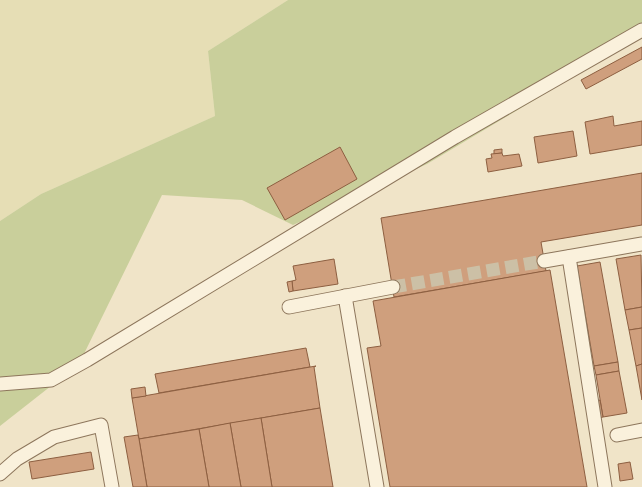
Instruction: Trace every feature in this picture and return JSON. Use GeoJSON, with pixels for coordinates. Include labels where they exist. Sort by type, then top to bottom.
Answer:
{"type":"FeatureCollection","features":[{"type":"Feature","properties":{"kind":"street"},"geometry":{"type":"LineString","coordinates":[[0,384],[51,380],[87,360],[455,137],[642,30]]}},
{"type":"Feature","properties":{"kind":"street"},"geometry":{"type":"LineString","coordinates":[[544,261],[569,257],[588,259],[627,252],[642,244]]}},
{"type":"Feature","properties":{"kind":"street"},"geometry":{"type":"LineString","coordinates":[[569,257],[605,487]]}},
{"type":"Feature","properties":{"kind":"street"},"geometry":{"type":"LineString","coordinates":[[289,307],[393,287]]}},
{"type":"Feature","properties":{"kind":"street"},"geometry":{"type":"LineString","coordinates":[[345,296],[377,487]]}},
{"type":"Feature","properties":{"kind":"street"},"geometry":{"type":"LineString","coordinates":[[0,474],[17,459],[54,437],[101,425],[112,487]]}},
{"type":"Feature","properties":{"kind":"street"},"geometry":{"type":"LineString","coordinates":[[617,435],[642,430]]}},
{"type":"Feature","properties":{"kind":"shaded area"},"geometry":{"type":"Polygon","coordinates":[[[0,0],[288,0],[208,51],[215,116],[41,194],[0,221],[0,0]]]}},
{"type":"Feature","properties":{"kind":"green space"},"geometry":{"type":"Polygon","coordinates":[[[288,0],[642,0],[642,36],[427,164],[293,225],[242,200],[162,195],[79,364],[0,426],[0,221],[41,194],[215,116],[208,51],[288,0]]]}},
{"type":"Feature","properties":{"kind":"building"},"geometry":{"type":"Polygon","coordinates":[[[642,47],[642,59],[586,89],[581,80],[642,47]]]}},
{"type":"Feature","properties":{"kind":"building"},"geometry":{"type":"Polygon","coordinates":[[[613,116],[614,126],[642,121],[642,145],[590,154],[585,122],[613,116]]]}},
{"type":"Feature","properties":{"kind":"building"},"geometry":{"type":"Polygon","coordinates":[[[573,131],[577,156],[538,163],[534,137],[573,131]]]}},
{"type":"Feature","properties":{"kind":"building"},"geometry":{"type":"Polygon","coordinates":[[[340,147],[357,179],[285,220],[267,188],[340,147]]]}},
{"type":"Feature","properties":{"kind":"building"},"geometry":{"type":"Polygon","coordinates":[[[502,149],[502,153],[494,154],[494,150],[502,149]]]}},
{"type":"Feature","properties":{"kind":"building"},"geometry":{"type":"Polygon","coordinates":[[[502,153],[503,156],[519,154],[522,166],[488,172],[486,159],[492,158],[491,154],[502,153]]]}},
{"type":"Feature","properties":{"kind":"building"},"geometry":{"type":"Polygon","coordinates":[[[642,173],[642,225],[541,242],[546,271],[394,297],[381,218],[642,173]]]}},
{"type":"Feature","properties":{"kind":"building"},"geometry":{"type":"Polygon","coordinates":[[[641,255],[642,307],[625,310],[616,259],[641,255]]]}},
{"type":"Feature","properties":{"kind":"building"},"geometry":{"type":"Polygon","coordinates":[[[334,259],[338,284],[293,291],[292,281],[296,280],[293,266],[334,259]]]}},
{"type":"Feature","properties":{"kind":"building"},"geometry":{"type":"Polygon","coordinates":[[[600,262],[618,362],[594,366],[577,266],[600,262]]]}},
{"type":"Feature","properties":{"kind":"building"},"geometry":{"type":"Polygon","coordinates":[[[550,270],[587,487],[390,487],[367,348],[381,346],[373,301],[550,270]]]}},
{"type":"Feature","properties":{"kind":"building"},"geometry":{"type":"Polygon","coordinates":[[[292,281],[293,291],[289,292],[287,282],[292,281]]]}},
{"type":"Feature","properties":{"kind":"building"},"geometry":{"type":"Polygon","coordinates":[[[642,307],[642,328],[629,330],[625,310],[642,307]]]}},
{"type":"Feature","properties":{"kind":"building"},"geometry":{"type":"Polygon","coordinates":[[[642,328],[642,364],[636,366],[629,330],[642,328]]]}},
{"type":"Feature","properties":{"kind":"building"},"geometry":{"type":"Polygon","coordinates":[[[306,348],[310,367],[159,393],[155,374],[306,348]]]}},
{"type":"Feature","properties":{"kind":"building"},"geometry":{"type":"Polygon","coordinates":[[[618,362],[619,371],[596,375],[594,366],[618,362]]]}},
{"type":"Feature","properties":{"kind":"building"},"geometry":{"type":"Polygon","coordinates":[[[642,364],[642,400],[636,366],[642,364]]]}},
{"type":"Feature","properties":{"kind":"building"},"geometry":{"type":"Polygon","coordinates":[[[316,366],[314,367],[320,408],[139,439],[132,398],[316,366]]]}},
{"type":"Feature","properties":{"kind":"building"},"geometry":{"type":"Polygon","coordinates":[[[619,371],[627,413],[603,417],[596,375],[619,371]]]}},
{"type":"Feature","properties":{"kind":"building"},"geometry":{"type":"Polygon","coordinates":[[[145,387],[146,396],[132,398],[131,389],[145,387]]]}},
{"type":"Feature","properties":{"kind":"building"},"geometry":{"type":"Polygon","coordinates":[[[600,400],[603,417],[599,418],[596,401],[600,400]]]}},
{"type":"Feature","properties":{"kind":"building"},"geometry":{"type":"Polygon","coordinates":[[[320,408],[333,487],[272,487],[261,418],[320,408]]]}},
{"type":"Feature","properties":{"kind":"building"},"geometry":{"type":"Polygon","coordinates":[[[261,418],[272,487],[241,487],[230,423],[261,418]]]}},
{"type":"Feature","properties":{"kind":"building"},"geometry":{"type":"Polygon","coordinates":[[[230,423],[241,487],[209,487],[199,429],[230,423]]]}},
{"type":"Feature","properties":{"kind":"building"},"geometry":{"type":"Polygon","coordinates":[[[199,429],[209,487],[147,487],[139,439],[199,429]]]}},
{"type":"Feature","properties":{"kind":"building"},"geometry":{"type":"Polygon","coordinates":[[[138,435],[147,487],[133,487],[124,437],[138,435]]]}},
{"type":"Feature","properties":{"kind":"building"},"geometry":{"type":"Polygon","coordinates":[[[91,452],[94,469],[32,479],[29,462],[91,452]]]}},
{"type":"Feature","properties":{"kind":"building"},"geometry":{"type":"Polygon","coordinates":[[[630,462],[633,479],[620,481],[618,464],[630,462]]]}},
{"type":"Feature","properties":{"kind":"tunnel"},"geometry":{"type":"LineString","coordinates":[[393,287],[544,261]]}}]}
